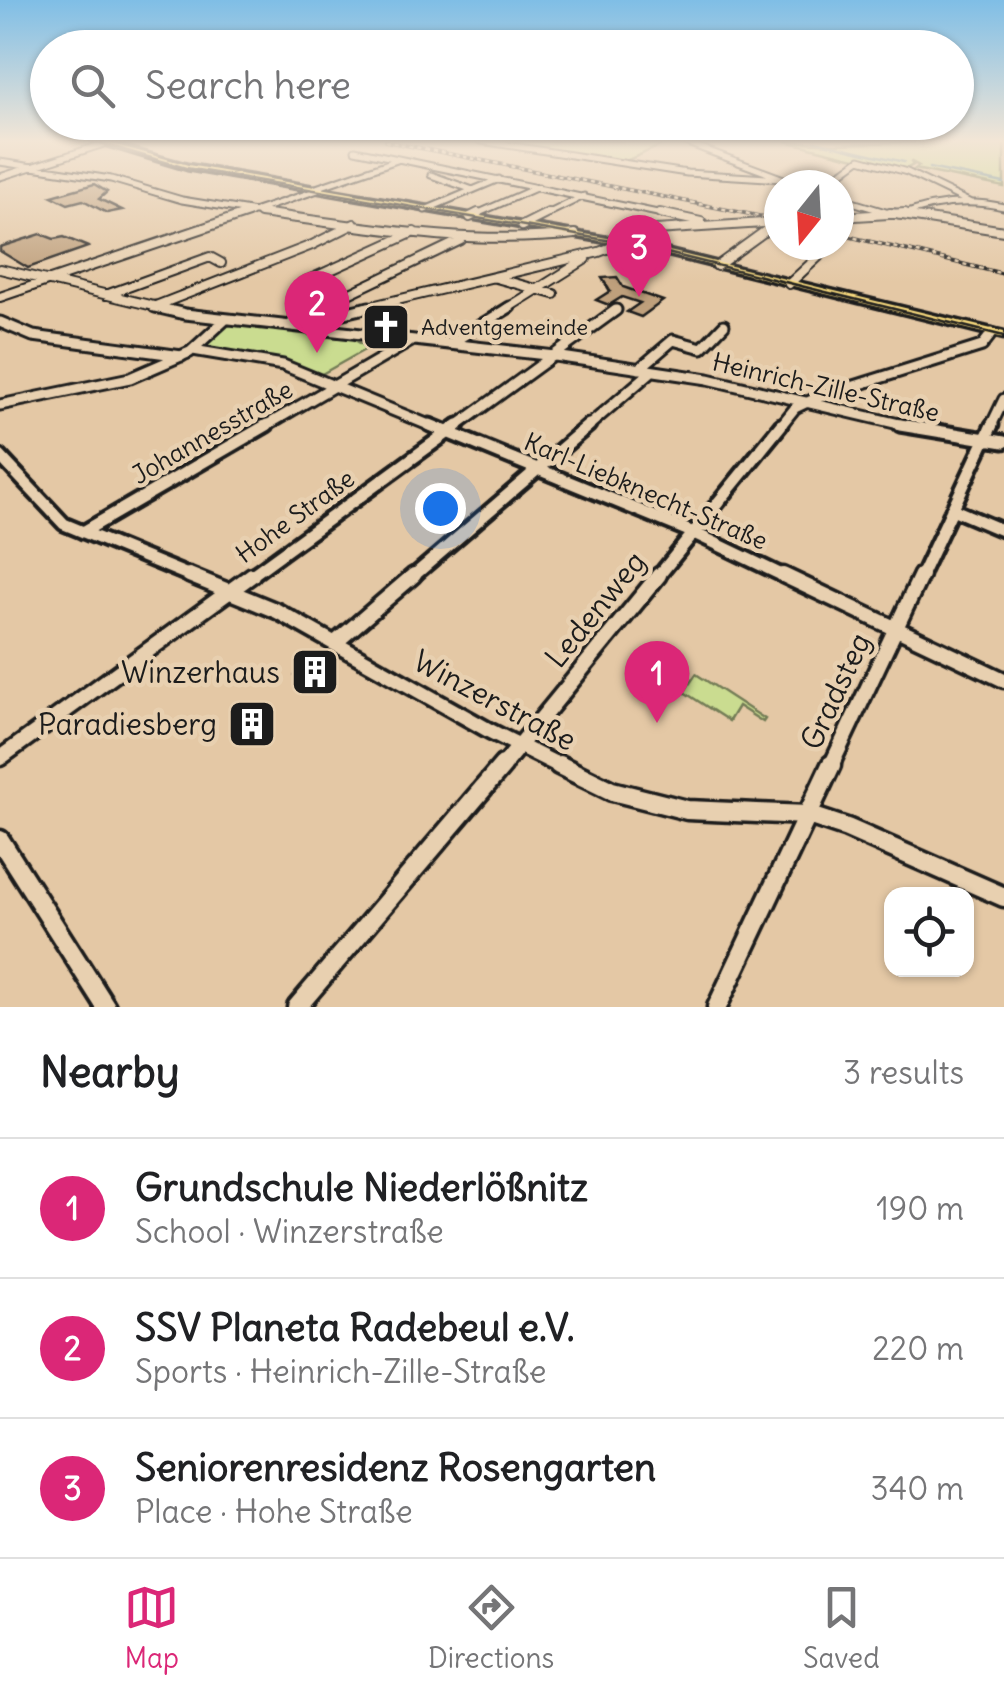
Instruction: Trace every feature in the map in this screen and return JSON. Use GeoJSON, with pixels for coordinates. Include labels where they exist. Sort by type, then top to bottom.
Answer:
{"type":"FeatureCollection","features":[{"type":"Feature","properties":{"kind":"main road"},"geometry":{"type":"LineString","coordinates":[[312,188],[627,243],[998,334]]}},
{"type":"Feature","properties":{"kind":"street"},"geometry":{"type":"LineString","coordinates":[[139,188],[257,213],[464,238],[552,239],[576,234]]}},
{"type":"Feature","properties":{"kind":"street"},"geometry":{"type":"LineString","coordinates":[[467,188],[473,190]]}},
{"type":"Feature","properties":{"kind":"street"},"geometry":{"type":"LineString","coordinates":[[425,210],[478,188]]}},
{"type":"Feature","properties":{"kind":"street"},"geometry":{"type":"LineString","coordinates":[[470,217],[536,188]]}},
{"type":"Feature","properties":{"kind":"street"},"geometry":{"type":"LineString","coordinates":[[543,188],[710,225]]}},
{"type":"Feature","properties":{"kind":"street"},"geometry":{"type":"LineString","coordinates":[[932,188],[1004,207]]}},
{"type":"Feature","properties":{"kind":"street"},"geometry":{"type":"LineString","coordinates":[[0,298],[318,189]]}},
{"type":"Feature","properties":{"kind":"street"},"geometry":{"type":"LineString","coordinates":[[522,226],[584,196]]}},
{"type":"Feature","properties":{"kind":"street"},"geometry":{"type":"LineString","coordinates":[[854,202],[899,216],[1004,231]]}},
{"type":"Feature","properties":{"kind":"street"},"geometry":{"type":"LineString","coordinates":[[854,218],[899,216],[920,208],[975,202]]}},
{"type":"Feature","properties":{"kind":"street"},"geometry":{"type":"LineString","coordinates":[[153,307],[354,224]]}},
{"type":"Feature","properties":{"kind":"street"},"geometry":{"type":"LineString","coordinates":[[286,326],[586,255],[656,230],[764,224]]}},
{"type":"Feature","properties":{"kind":"street"},"geometry":{"type":"LineString","coordinates":[[302,284],[414,232]]}},
{"type":"Feature","properties":{"kind":"street"},"geometry":{"type":"LineString","coordinates":[[717,266],[764,232]]}},
{"type":"Feature","properties":{"kind":"street"},"geometry":{"type":"LineString","coordinates":[[286,326],[300,315],[464,238]]}},
{"type":"Feature","properties":{"kind":"street"},"geometry":{"type":"LineString","coordinates":[[450,344],[581,263],[586,255]]}},
{"type":"Feature","properties":{"kind":"street"},"geometry":{"type":"LineString","coordinates":[[106,295],[210,257],[221,263]]}},
{"type":"Feature","properties":{"kind":"street"},"geometry":{"type":"LineString","coordinates":[[789,284],[815,260]]}},
{"type":"Feature","properties":{"kind":"street"},"geometry":{"type":"LineString","coordinates":[[0,269],[153,307],[224,320]]}},
{"type":"Feature","properties":{"kind":"street"},"geometry":{"type":"LineString","coordinates":[[492,277],[554,294]]}},
{"type":"Feature","properties":{"kind":"street","name":"Hohe Straße"},"geometry":{"type":"LineString","coordinates":[[0,758],[616,310]]}},
{"type":"Feature","properties":{"kind":"street"},"geometry":{"type":"LineString","coordinates":[[0,405],[130,378],[192,350],[224,320]]}},
{"type":"Feature","properties":{"kind":"street","name":"Heinrich-Zille-Straße"},"geometry":{"type":"LineString","coordinates":[[224,320],[554,356],[645,370],[708,380],[926,432],[1004,442]]}},
{"type":"Feature","properties":{"kind":"street"},"geometry":{"type":"LineString","coordinates":[[0,322],[33,336],[182,356]]}},
{"type":"Feature","properties":{"kind":"street","name":"Heinrich-Zille-Straße"},"geometry":{"type":"LineString","coordinates":[[645,370],[673,340],[702,348],[724,325]]}},
{"type":"Feature","properties":{"kind":"street","name":"Ledenweg"},"geometry":{"type":"LineString","coordinates":[[297,1007],[796,408],[982,346],[998,334]]}},
{"type":"Feature","properties":{"kind":"street","name":"Johannesstraße"},"geometry":{"type":"LineString","coordinates":[[83,532],[414,340]]}},
{"type":"Feature","properties":{"kind":"street","name":"Karl-Liebknecht-Straße"},"geometry":{"type":"LineString","coordinates":[[192,350],[263,361],[336,387],[694,533],[1004,680]]}},
{"type":"Feature","properties":{"kind":"street"},"geometry":{"type":"LineString","coordinates":[[335,644],[538,470],[645,370]]}},
{"type":"Feature","properties":{"kind":"street","name":"Gradsteg"},"geometry":{"type":"LineString","coordinates":[[717,1007],[1004,399]]}},
{"type":"Feature","properties":{"kind":"street","name":"Winzerstraße"},"geometry":{"type":"LineString","coordinates":[[0,456],[59,519],[83,532],[230,590],[518,746],[637,800],[687,810],[808,815],[847,828],[1004,897]]}},
{"type":"Feature","properties":{"kind":"street"},"geometry":{"type":"LineString","coordinates":[[952,509],[1004,531]]}},
{"type":"Feature","properties":{"kind":"street"},"geometry":{"type":"LineString","coordinates":[[0,840],[106,1007]]}},
{"type":"Feature","properties":{"kind":"green space"},"geometry":{"type":"Polygon","coordinates":[[[232,323],[350,337],[368,348],[320,375],[271,358],[199,350],[221,327],[232,323]]]}},
{"type":"Feature","properties":{"kind":"green space"},"geometry":{"type":"Polygon","coordinates":[[[696,674],[765,719],[763,722],[738,706],[729,721],[684,692],[696,674]]]}},
{"type":"Feature","properties":{"kind":"building"},"geometry":{"type":"Polygon","coordinates":[[[80,188],[100,188],[107,192],[99,199],[122,210],[107,213],[83,200],[68,204],[52,196],[80,188]]]}},
{"type":"Feature","properties":{"kind":"building"},"geometry":{"type":"Polygon","coordinates":[[[41,234],[54,239],[64,237],[88,247],[28,268],[0,251],[0,247],[41,234]]]}},
{"type":"Feature","properties":{"kind":"building"},"geometry":{"type":"Polygon","coordinates":[[[617,277],[623,287],[663,301],[641,317],[627,312],[640,303],[622,297],[609,305],[596,300],[610,291],[602,278],[617,277]]]}},
{"type":"Feature","properties":{"kind":"building","name":"Winzerhaus"},"geometry":{"type":"Polygon","coordinates":[[[314,655],[330,669],[309,688],[295,676],[314,655]]]}},
{"type":"Feature","properties":{"kind":"building","name":"Paradiesberg"},"geometry":{"type":"Polygon","coordinates":[[[256,708],[271,721],[247,741],[234,728],[256,708]]]}},
{"type":"Feature","properties":{"kind":"tram line"},"geometry":{"type":"LineString","coordinates":[[303,188],[635,245],[1004,336]]}},
{"type":"Feature","properties":{"kind":"railway"},"geometry":{"type":"LineString","coordinates":[[619,188],[764,217]]}},
{"type":"Feature","properties":{"kind":"railway"},"geometry":{"type":"LineString","coordinates":[[854,238],[1004,274]]}},
{"type":"Feature","properties":{"kind":"place","name":"Seniorenresidenz Rosengarten"},"geometry":{"type":"Point","coordinates":[639,297]}},
{"type":"Feature","properties":{"kind":"place","name":"Adventgemeinde"},"geometry":{"type":"Point","coordinates":[386,327]}},
{"type":"Feature","properties":{"kind":"place","name":"SSV Planeta Radebeul e.V."},"geometry":{"type":"Point","coordinates":[317,353]}},
{"type":"Feature","properties":{"kind":"place","name":"Winzerhaus"},"geometry":{"type":"Point","coordinates":[315,672]}},
{"type":"Feature","properties":{"kind":"place","name":"Grundschule Niederlößnitz"},"geometry":{"type":"Point","coordinates":[657,723]}},
{"type":"Feature","properties":{"kind":"place","name":"Paradiesberg"},"geometry":{"type":"Point","coordinates":[252,724]}}]}
